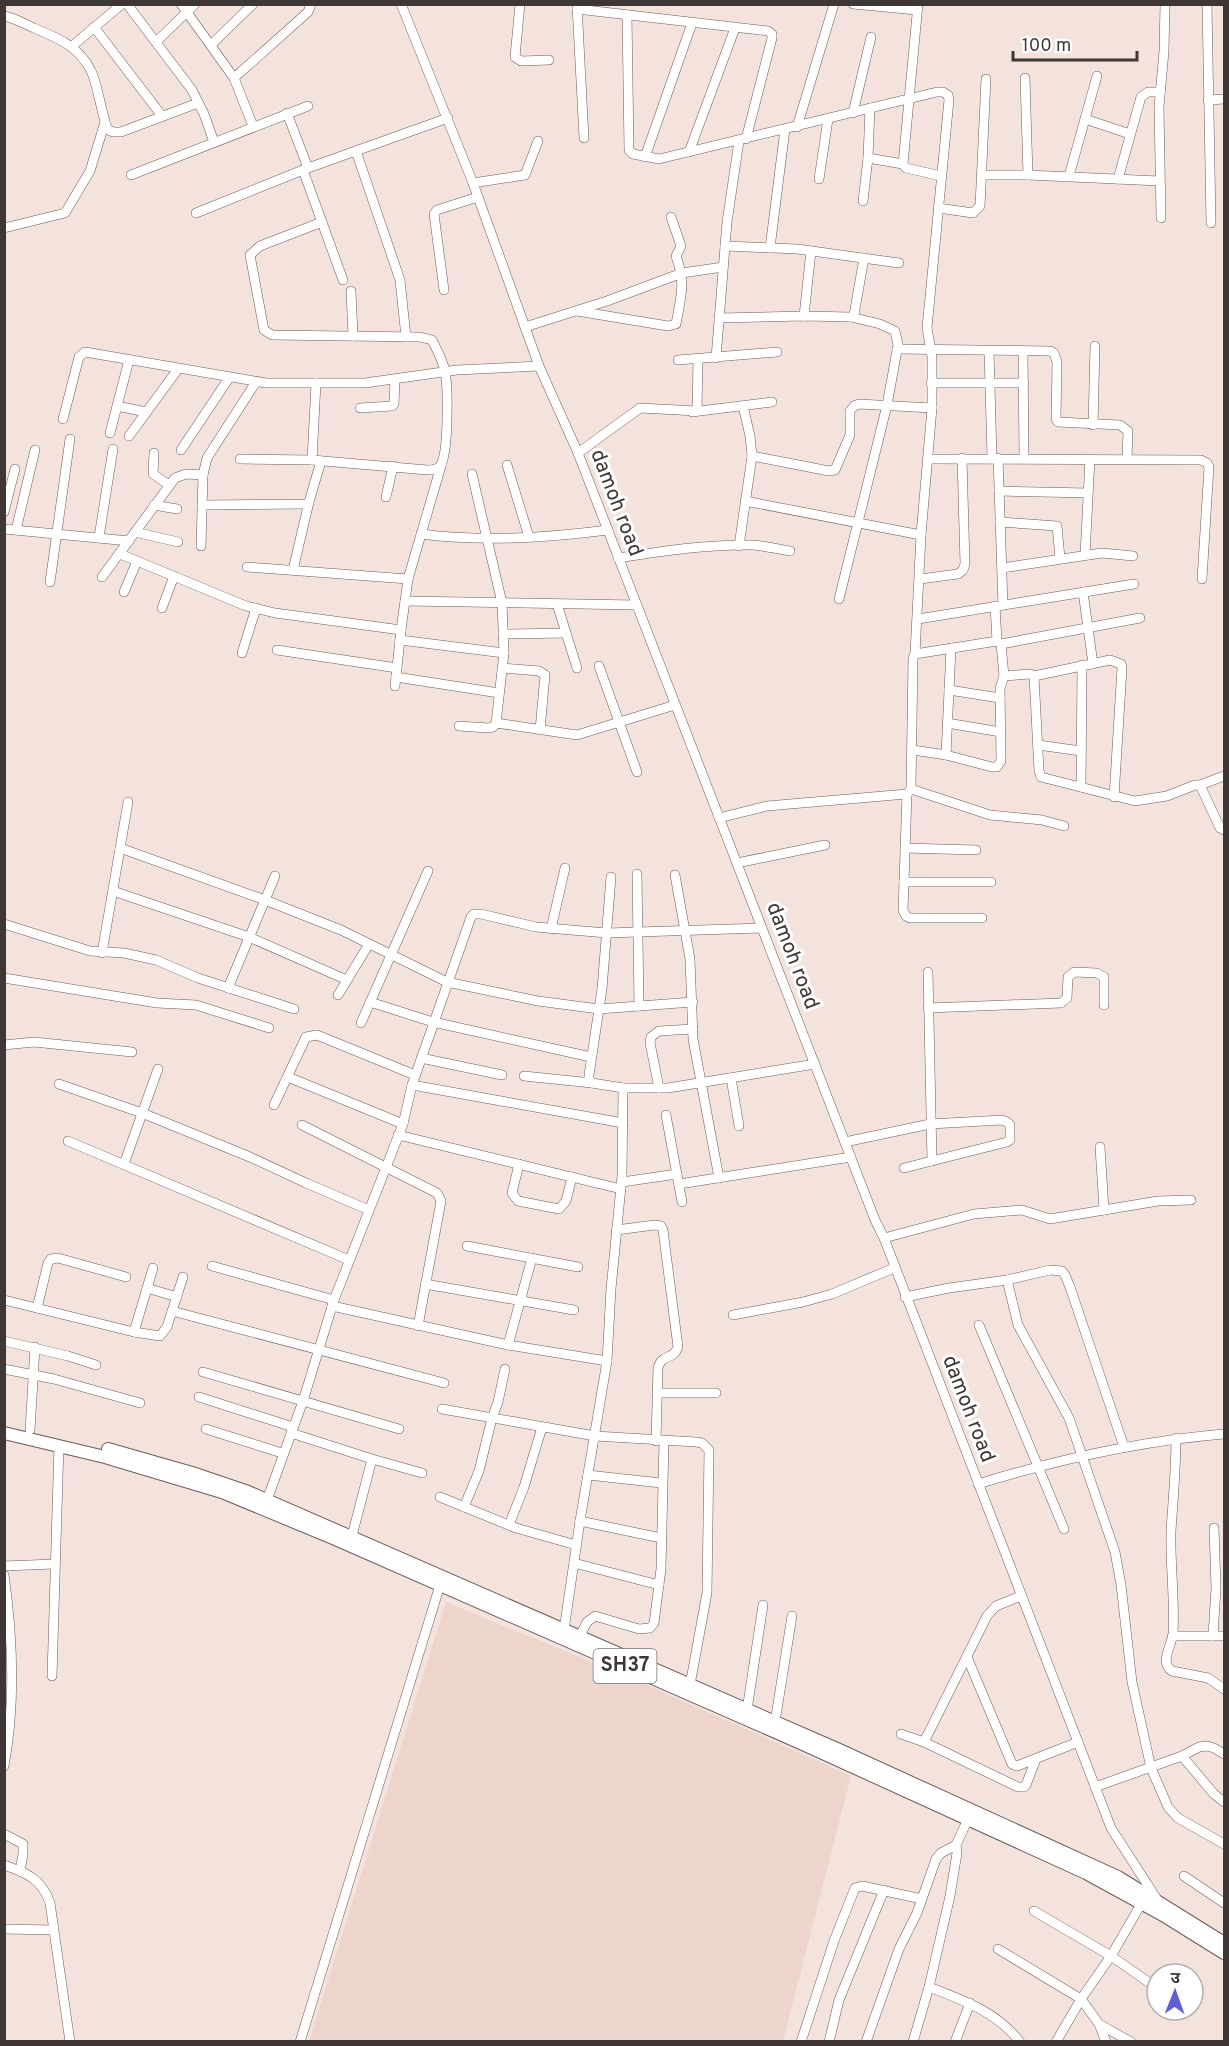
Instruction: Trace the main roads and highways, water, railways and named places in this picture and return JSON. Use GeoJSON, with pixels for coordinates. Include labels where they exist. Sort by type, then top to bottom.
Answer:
{"type":"FeatureCollection","features":[{"type":"Feature","properties":{"kind":"main road","name":"SH37"},"geometry":{"type":"LineString","coordinates":[[4,1424],[183,1470],[267,1500],[352,1536],[775,1722],[1098,1868],[1144,1898],[1163,1915],[1224,1953]]}},
{"type":"Feature","properties":{"kind":"main road","name":"SH37"},"geometry":{"type":"LineString","coordinates":[[4,1433],[59,1445],[222,1492],[333,1538],[803,1743],[1086,1873],[1144,1898],[1158,1901],[1224,1943]]}}]}
